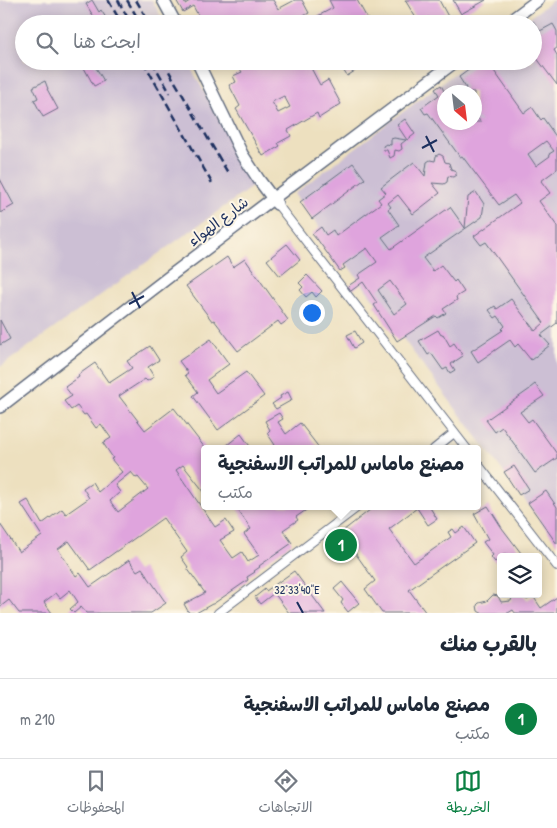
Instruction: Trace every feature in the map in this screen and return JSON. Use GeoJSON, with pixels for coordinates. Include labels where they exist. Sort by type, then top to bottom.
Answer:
{"type":"FeatureCollection","features":[{"type":"Feature","properties":{"kind":"street"},"geometry":{"type":"LineString","coordinates":[[163,0],[171,15]]}},
{"type":"Feature","properties":{"kind":"street"},"geometry":{"type":"LineString","coordinates":[[518,15],[538,0]]}},
{"type":"Feature","properties":{"kind":"street"},"geometry":{"type":"LineString","coordinates":[[201,70],[242,154],[258,180],[464,445]]}},
{"type":"Feature","properties":{"kind":"street","name":"شارع الهواء"},"geometry":{"type":"LineString","coordinates":[[0,407],[174,273],[275,201],[444,70]]}},
{"type":"Feature","properties":{"kind":"street"},"geometry":{"type":"LineString","coordinates":[[439,445],[454,433]]}},
{"type":"Feature","properties":{"kind":"street"},"geometry":{"type":"LineString","coordinates":[[481,467],[557,566]]}},
{"type":"Feature","properties":{"kind":"street"},"geometry":{"type":"LineString","coordinates":[[218,613],[354,510]]}},
{"type":"Feature","properties":{"kind":"shaded area"},"geometry":{"type":"Polygon","coordinates":[[[0,0],[152,0],[160,15],[15,15],[15,70],[192,70],[256,184],[0,367],[0,0]]]}},
{"type":"Feature","properties":{"kind":"shaded area"},"geometry":{"type":"Polygon","coordinates":[[[553,0],[557,0],[557,543],[294,194],[437,87],[437,130],[482,130],[482,85],[439,85],[459,70],[542,70],[542,15],[533,15],[553,0]]]}},
{"type":"Feature","properties":{"kind":"building"},"geometry":{"type":"Polygon","coordinates":[[[92,0],[99,12],[101,10],[104,15],[93,15],[86,4],[92,0]]]}},
{"type":"Feature","properties":{"kind":"building"},"geometry":{"type":"Polygon","coordinates":[[[176,0],[183,0],[185,4],[190,0],[273,0],[278,9],[295,0],[302,0],[309,13],[305,15],[198,15],[193,6],[183,12],[176,0]]]}},
{"type":"Feature","properties":{"kind":"building"},"geometry":{"type":"Polygon","coordinates":[[[329,0],[357,0],[365,15],[320,15],[333,8],[329,0]]]}},
{"type":"Feature","properties":{"kind":"building"},"geometry":{"type":"Polygon","coordinates":[[[405,0],[439,0],[447,15],[414,15],[405,0]]]}},
{"type":"Feature","properties":{"kind":"building"},"geometry":{"type":"Polygon","coordinates":[[[453,0],[486,0],[461,14],[453,0]]]}},
{"type":"Feature","properties":{"kind":"building"},"geometry":{"type":"Polygon","coordinates":[[[553,24],[557,31],[557,48],[554,50],[557,55],[557,85],[542,65],[542,30],[553,24]]]}},
{"type":"Feature","properties":{"kind":"building"},"geometry":{"type":"Polygon","coordinates":[[[85,70],[97,70],[104,81],[94,86],[85,70]]]}},
{"type":"Feature","properties":{"kind":"building"},"geometry":{"type":"Polygon","coordinates":[[[241,70],[312,70],[320,85],[328,80],[341,104],[319,118],[317,113],[288,130],[291,136],[278,143],[280,146],[263,156],[236,109],[240,106],[229,85],[236,82],[233,76],[242,72],[241,70]],[[284,96],[272,102],[278,113],[290,107],[284,96]]]}},
{"type":"Feature","properties":{"kind":"building"},"geometry":{"type":"Polygon","coordinates":[[[343,70],[357,70],[347,76],[343,70]]]}},
{"type":"Feature","properties":{"kind":"building"},"geometry":{"type":"Polygon","coordinates":[[[469,70],[493,70],[524,113],[532,107],[541,120],[543,118],[557,138],[557,169],[541,181],[550,193],[539,201],[557,226],[557,323],[541,335],[550,345],[531,360],[518,344],[515,347],[510,340],[478,362],[471,351],[503,330],[505,326],[498,316],[495,318],[489,310],[495,306],[497,309],[511,299],[535,331],[544,323],[486,242],[481,245],[474,236],[520,203],[514,195],[499,205],[462,156],[460,157],[440,130],[482,130],[482,85],[464,85],[459,77],[469,70]],[[546,141],[528,154],[536,166],[550,156],[549,154],[554,151],[546,141]]]}},
{"type":"Feature","properties":{"kind":"building"},"geometry":{"type":"Polygon","coordinates":[[[45,81],[47,89],[58,109],[43,117],[34,100],[38,98],[33,87],[45,81]]]}},
{"type":"Feature","properties":{"kind":"building"},"geometry":{"type":"Polygon","coordinates":[[[437,96],[437,125],[428,113],[425,114],[421,108],[437,96]]]}},
{"type":"Feature","properties":{"kind":"building"},"geometry":{"type":"Polygon","coordinates":[[[405,119],[415,134],[407,140],[397,125],[405,119]]]}},
{"type":"Feature","properties":{"kind":"building"},"geometry":{"type":"Polygon","coordinates":[[[391,139],[406,140],[401,144],[402,149],[399,151],[395,150],[394,156],[390,158],[383,146],[386,144],[391,145],[391,139]]]}},
{"type":"Feature","properties":{"kind":"building"},"geometry":{"type":"Polygon","coordinates":[[[439,154],[443,156],[451,169],[456,171],[456,175],[453,177],[448,176],[447,182],[444,184],[432,183],[440,193],[413,214],[398,195],[388,203],[391,207],[388,209],[399,225],[382,237],[391,249],[450,207],[465,228],[468,197],[476,192],[484,204],[482,217],[423,258],[433,271],[441,265],[454,282],[456,280],[464,292],[456,297],[457,300],[443,309],[446,313],[438,318],[436,316],[397,341],[374,305],[377,303],[363,282],[351,291],[348,286],[360,278],[358,275],[377,262],[367,248],[343,265],[345,268],[340,271],[312,234],[321,227],[326,235],[333,230],[336,236],[381,203],[378,199],[386,193],[381,187],[414,162],[425,176],[427,162],[430,160],[435,161],[436,156],[439,154]],[[390,281],[378,290],[394,314],[407,304],[390,281]]]}},
{"type":"Feature","properties":{"kind":"building"},"geometry":{"type":"Polygon","coordinates":[[[353,163],[365,179],[312,219],[300,202],[353,163]]]}},
{"type":"Feature","properties":{"kind":"building"},"geometry":{"type":"Polygon","coordinates":[[[0,179],[14,205],[0,213],[0,179]]]}},
{"type":"Feature","properties":{"kind":"building"},"geometry":{"type":"Polygon","coordinates":[[[287,244],[300,260],[280,276],[267,260],[287,244]]]}},
{"type":"Feature","properties":{"kind":"building"},"geometry":{"type":"Polygon","coordinates":[[[227,257],[233,267],[245,259],[288,320],[281,325],[278,321],[238,351],[214,320],[212,321],[186,286],[227,257]]]}},
{"type":"Feature","properties":{"kind":"building"},"geometry":{"type":"Polygon","coordinates":[[[307,275],[322,291],[316,297],[312,292],[306,297],[300,290],[303,287],[299,283],[307,275]]]}},
{"type":"Feature","properties":{"kind":"building"},"geometry":{"type":"Polygon","coordinates":[[[0,320],[10,339],[0,345],[0,320]]]}},
{"type":"Feature","properties":{"kind":"building"},"geometry":{"type":"Polygon","coordinates":[[[438,330],[441,335],[443,334],[450,346],[454,343],[463,356],[451,364],[455,370],[450,373],[447,368],[443,370],[431,353],[428,355],[419,341],[438,330]]]}},
{"type":"Feature","properties":{"kind":"building"},"geometry":{"type":"Polygon","coordinates":[[[355,331],[362,343],[354,348],[347,335],[355,331]]]}},
{"type":"Feature","properties":{"kind":"building"},"geometry":{"type":"Polygon","coordinates":[[[211,339],[229,364],[207,380],[216,393],[246,372],[264,396],[218,430],[193,396],[198,392],[185,375],[188,373],[179,361],[211,339]]]}},
{"type":"Feature","properties":{"kind":"building"},"geometry":{"type":"Polygon","coordinates":[[[150,346],[159,360],[148,367],[154,377],[147,381],[145,379],[119,396],[145,430],[174,408],[203,445],[201,445],[201,488],[183,465],[176,470],[201,507],[201,510],[203,510],[215,527],[226,520],[234,532],[220,540],[233,558],[242,552],[248,562],[259,555],[244,534],[251,529],[238,510],[306,510],[296,517],[298,520],[283,530],[292,543],[259,566],[255,572],[247,577],[248,580],[213,604],[196,613],[189,613],[184,604],[205,593],[181,557],[187,552],[163,518],[90,570],[69,541],[58,549],[76,576],[80,573],[90,587],[129,560],[137,571],[142,568],[166,603],[151,613],[86,613],[81,607],[74,613],[70,609],[78,602],[70,590],[60,598],[56,593],[44,602],[52,613],[19,613],[9,600],[0,607],[0,524],[19,552],[42,536],[21,504],[28,500],[42,524],[62,509],[66,514],[89,498],[83,488],[92,482],[98,492],[122,472],[111,459],[113,458],[103,443],[111,438],[101,424],[96,428],[86,414],[84,415],[77,406],[71,410],[64,401],[72,396],[65,387],[95,363],[109,383],[132,368],[127,361],[150,346]],[[131,472],[115,485],[120,492],[110,501],[118,512],[148,489],[138,477],[136,478],[131,472]]]}},
{"type":"Feature","properties":{"kind":"building"},"geometry":{"type":"Polygon","coordinates":[[[535,384],[544,396],[520,412],[528,422],[532,419],[557,454],[557,458],[535,473],[502,427],[495,432],[486,420],[535,384]]]}},
{"type":"Feature","properties":{"kind":"building"},"geometry":{"type":"Polygon","coordinates":[[[288,392],[292,400],[276,409],[272,404],[281,398],[280,396],[288,392]]]}},
{"type":"Feature","properties":{"kind":"building"},"geometry":{"type":"Polygon","coordinates":[[[279,413],[283,419],[278,422],[286,434],[300,423],[317,445],[275,445],[267,433],[270,430],[265,421],[279,413]]]}},
{"type":"Feature","properties":{"kind":"building"},"geometry":{"type":"Polygon","coordinates":[[[241,434],[249,445],[227,445],[241,434]]]}},
{"type":"Feature","properties":{"kind":"building"},"geometry":{"type":"Polygon","coordinates":[[[514,466],[529,489],[519,495],[504,472],[514,466]]]}},
{"type":"Feature","properties":{"kind":"building"},"geometry":{"type":"Polygon","coordinates":[[[546,491],[557,507],[557,544],[528,503],[546,491]]]}},
{"type":"Feature","properties":{"kind":"building"},"geometry":{"type":"Polygon","coordinates":[[[488,506],[521,553],[497,553],[497,560],[495,562],[491,557],[493,555],[483,542],[488,539],[474,514],[488,506]]]}},
{"type":"Feature","properties":{"kind":"building"},"geometry":{"type":"Polygon","coordinates":[[[370,510],[414,510],[389,529],[414,563],[451,537],[448,532],[453,529],[456,533],[464,527],[475,543],[409,590],[426,613],[382,613],[365,589],[375,581],[353,550],[343,558],[330,541],[370,510]]]}},
{"type":"Feature","properties":{"kind":"building"},"geometry":{"type":"Polygon","coordinates":[[[418,510],[431,510],[437,519],[428,525],[418,510]]]}},
{"type":"Feature","properties":{"kind":"building"},"geometry":{"type":"Polygon","coordinates":[[[294,571],[325,613],[289,613],[274,593],[260,604],[255,597],[294,571]]]}},
{"type":"Feature","properties":{"kind":"building"},"geometry":{"type":"Polygon","coordinates":[[[342,582],[359,603],[348,612],[341,603],[343,600],[334,589],[342,582]]]}},
{"type":"Feature","properties":{"kind":"building"},"geometry":{"type":"Polygon","coordinates":[[[493,595],[497,596],[501,602],[511,601],[512,598],[525,598],[527,600],[534,598],[541,608],[557,597],[557,613],[515,613],[513,610],[508,613],[481,613],[478,611],[477,605],[487,601],[493,595]]]}},
{"type":"Feature","properties":{"kind":"railway"},"geometry":{"type":"LineString","coordinates":[[108,0],[117,15]]}},
{"type":"Feature","properties":{"kind":"railway"},"geometry":{"type":"LineString","coordinates":[[118,0],[126,15]]}},
{"type":"Feature","properties":{"kind":"railway"},"geometry":{"type":"LineString","coordinates":[[127,0],[136,15]]}},
{"type":"Feature","properties":{"kind":"railway"},"geometry":{"type":"LineString","coordinates":[[136,0],[145,15]]}},
{"type":"Feature","properties":{"kind":"railway"},"geometry":{"type":"LineString","coordinates":[[148,70],[213,185]]}},
{"type":"Feature","properties":{"kind":"railway"},"geometry":{"type":"LineString","coordinates":[[157,70],[170,93]]}},
{"type":"Feature","properties":{"kind":"railway"},"geometry":{"type":"LineString","coordinates":[[168,70],[228,173]]}},
{"type":"Feature","properties":{"kind":"place","name":"مصنع ماماس للمراتب الاسفنجية"},"geometry":{"type":"Point","coordinates":[341,545]}}]}
